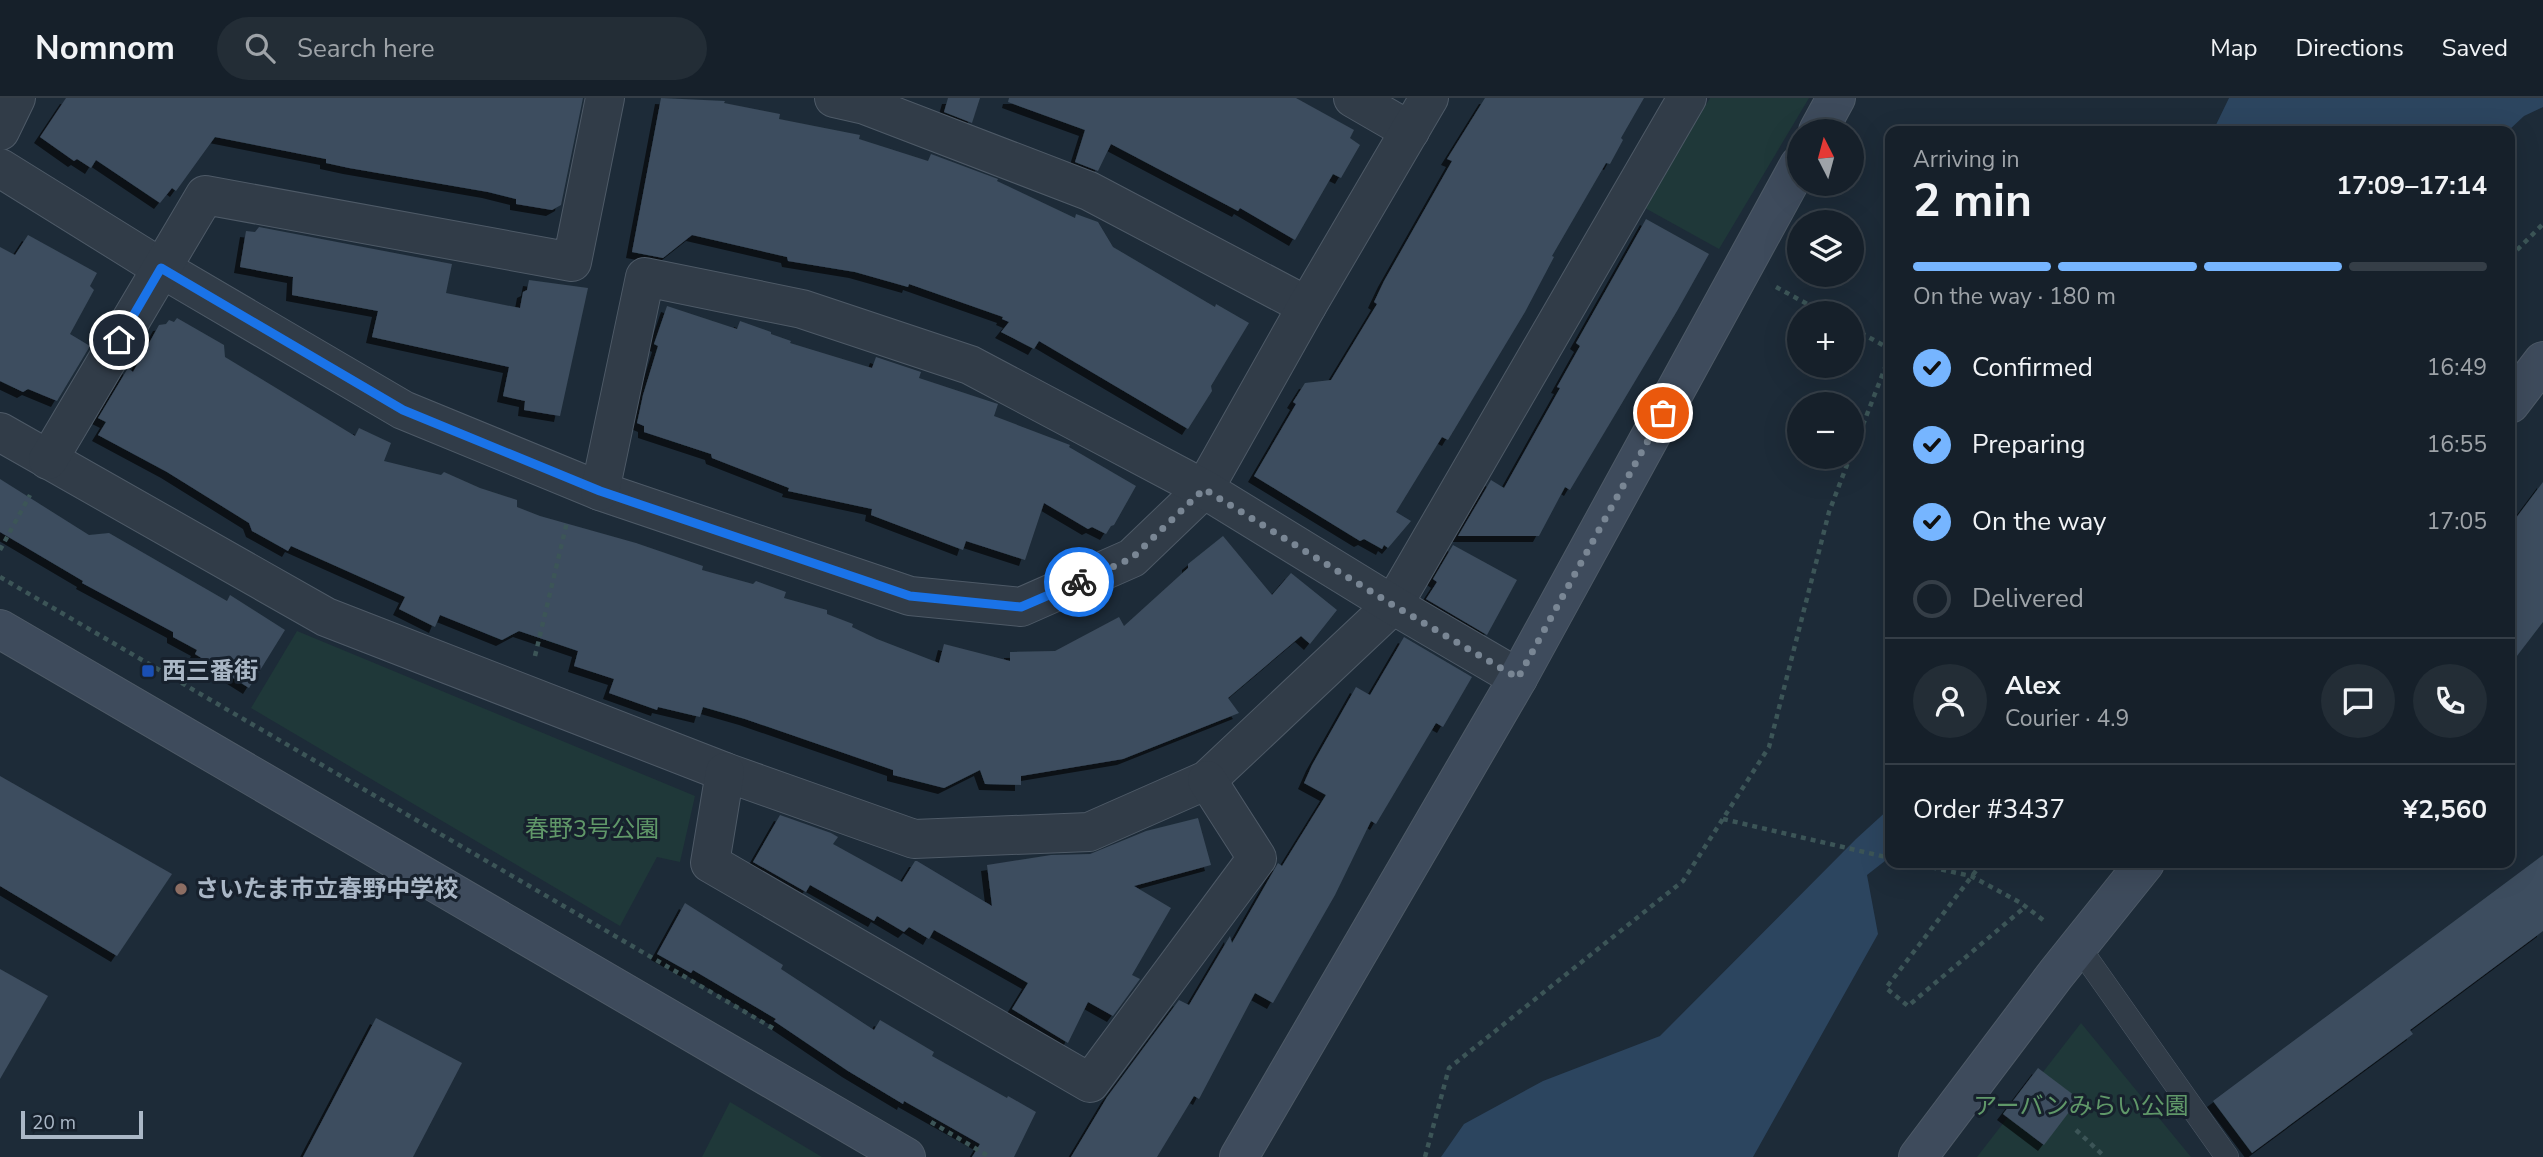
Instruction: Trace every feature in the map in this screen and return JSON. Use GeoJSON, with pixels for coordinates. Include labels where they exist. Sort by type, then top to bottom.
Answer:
{"type":"FeatureCollection","features":[{"type":"Feature","properties":{"kind":"street"},"geometry":{"type":"LineString","coordinates":[[0,131],[16,98]]}},
{"type":"Feature","properties":{"kind":"street"},"geometry":{"type":"LineString","coordinates":[[48,460],[205,195],[572,262],[605,98]]}},
{"type":"Feature","properties":{"kind":"street"},"geometry":{"type":"LineString","coordinates":[[834,98],[865,105],[1089,191],[1307,306]]}},
{"type":"Feature","properties":{"kind":"street"},"geometry":{"type":"LineString","coordinates":[[1353,98],[1410,131]]}},
{"type":"Feature","properties":{"kind":"street"},"geometry":{"type":"LineString","coordinates":[[0,168],[161,268],[403,410],[600,491],[910,596],[1021,607],[1132,558],[1204,489],[1429,98]]}},
{"type":"Feature","properties":{"kind":"street"},"geometry":{"type":"LineString","coordinates":[[0,432],[326,617],[725,772],[914,839],[1089,832],[1207,780],[1393,605],[1687,98]]}},
{"type":"Feature","properties":{"kind":"street"},"geometry":{"type":"LineString","coordinates":[[1825,119],[1836,98]]}},
{"type":"Feature","properties":{"kind":"street"},"geometry":{"type":"LineString","coordinates":[[1239,1157],[1518,678],[1787,186]]}},
{"type":"Feature","properties":{"kind":"street"},"geometry":{"type":"LineString","coordinates":[[600,491],[645,277],[802,309],[970,365],[1204,489],[1518,678]]}},
{"type":"Feature","properties":{"kind":"street"},"geometry":{"type":"LineString","coordinates":[[2515,397],[2543,361]]}},
{"type":"Feature","properties":{"kind":"street"},"geometry":{"type":"LineString","coordinates":[[0,629],[906,1157]]}},
{"type":"Feature","properties":{"kind":"street"},"geometry":{"type":"LineString","coordinates":[[725,772],[710,863],[1090,1083],[1257,858],[1207,780]]}},
{"type":"Feature","properties":{"kind":"street"},"geometry":{"type":"LineString","coordinates":[[1918,1157],[2078,946],[2141,868]]}},
{"type":"Feature","properties":{"kind":"lane"},"geometry":{"type":"LineString","coordinates":[[2078,946],[2227,1157]]}},
{"type":"Feature","properties":{"kind":"path"},"geometry":{"type":"LineString","coordinates":[[2515,252],[2543,224]]}},
{"type":"Feature","properties":{"kind":"path"},"geometry":{"type":"LineString","coordinates":[[1741,268],[1802,301]]}},
{"type":"Feature","properties":{"kind":"path"},"geometry":{"type":"LineString","coordinates":[[1864,335],[1885,346]]}},
{"type":"Feature","properties":{"kind":"path"},"geometry":{"type":"LineString","coordinates":[[1864,422],[1885,368]]}},
{"type":"Feature","properties":{"kind":"path"},"geometry":{"type":"LineString","coordinates":[[0,550],[48,460]]}},
{"type":"Feature","properties":{"kind":"path"},"geometry":{"type":"LineString","coordinates":[[1425,1157],[1449,1068],[1683,881],[1769,747],[1829,512],[1846,469]]}},
{"type":"Feature","properties":{"kind":"path"},"geometry":{"type":"LineString","coordinates":[[0,577],[776,1031]]}},
{"type":"Feature","properties":{"kind":"path"},"geometry":{"type":"LineString","coordinates":[[1723,819],[1885,857]]}},
{"type":"Feature","properties":{"kind":"path"},"geometry":{"type":"LineString","coordinates":[[1935,868],[1971,876],[2025,907],[2078,946]]}},
{"type":"Feature","properties":{"kind":"path"},"geometry":{"type":"LineString","coordinates":[[1978,868],[1886,988],[1908,1006],[2025,907]]}},
{"type":"Feature","properties":{"kind":"path"},"geometry":{"type":"LineString","coordinates":[[930,1122],[990,1157]]}},
{"type":"Feature","properties":{"kind":"path"},"geometry":{"type":"LineString","coordinates":[[2076,1130],[2105,1157]]}},
{"type":"Feature","properties":{"kind":"green space"},"geometry":{"type":"Polygon","coordinates":[[[1710,98],[1809,98],[1796,119],[1787,119],[1787,135],[1719,249],[1645,208],[1710,98]]]}},
{"type":"Feature","properties":{"kind":"green space","name":"春野3号公園"},"geometry":{"type":"Polygon","coordinates":[[[297,631],[695,796],[680,862],[657,857],[620,926],[251,708],[297,631]]]}},
{"type":"Feature","properties":{"kind":"green space","name":"アーバンみらい公園"},"geometry":{"type":"Polygon","coordinates":[[[2081,1023],[2191,1157],[1977,1157],[2081,1023]]]}},
{"type":"Feature","properties":{"kind":"green space"},"geometry":{"type":"Polygon","coordinates":[[[730,1102],[822,1157],[702,1157],[730,1102]]]}},
{"type":"Feature","properties":{"kind":"water"},"geometry":{"type":"Polygon","coordinates":[[[2229,98],[2543,98],[2543,107],[2524,116],[2513,126],[2215,126],[2229,98]]]}},
{"type":"Feature","properties":{"kind":"water"},"geometry":{"type":"Polygon","coordinates":[[[1885,813],[1885,861],[1867,875],[1878,934],[1753,1157],[1441,1157],[1464,1124],[1543,1081],[1660,1036],[1885,813]]]}},
{"type":"Feature","properties":{"kind":"building"},"geometry":{"type":"Polygon","coordinates":[[[66,98],[583,98],[561,205],[552,210],[516,204],[516,199],[488,192],[349,168],[326,163],[326,159],[215,137],[176,191],[172,188],[160,203],[96,160],[91,168],[77,159],[74,161],[40,137],[66,98]]]}},
{"type":"Feature","properties":{"kind":"building"},"geometry":{"type":"Polygon","coordinates":[[[661,98],[725,101],[724,103],[780,114],[779,119],[860,135],[859,139],[928,161],[931,154],[998,179],[997,181],[1075,218],[1076,214],[1098,222],[1113,247],[1215,307],[1216,304],[1249,323],[1188,429],[1039,341],[1034,349],[1001,332],[1009,322],[1002,319],[1003,317],[909,284],[908,287],[855,272],[788,261],[787,257],[692,235],[663,258],[632,252],[661,98]]]}},
{"type":"Feature","properties":{"kind":"building"},"geometry":{"type":"Polygon","coordinates":[[[948,98],[980,98],[972,123],[944,112],[948,98]]]}},
{"type":"Feature","properties":{"kind":"building"},"geometry":{"type":"Polygon","coordinates":[[[1009,98],[1296,98],[1354,130],[1350,138],[1360,145],[1341,178],[1333,174],[1295,240],[1240,208],[1238,211],[1111,144],[1098,171],[1075,162],[1085,130],[1008,102],[1009,98]]]}},
{"type":"Feature","properties":{"kind":"building"},"geometry":{"type":"Polygon","coordinates":[[[1485,98],[1644,98],[1621,138],[1623,140],[1610,164],[1606,163],[1552,256],[1554,257],[1525,312],[1448,440],[1442,437],[1396,512],[1411,521],[1388,548],[1384,545],[1382,549],[1364,539],[1360,541],[1254,476],[1296,404],[1293,402],[1305,383],[1331,380],[1377,304],[1374,302],[1384,281],[1452,161],[1447,159],[1485,98]]]}},
{"type":"Feature","properties":{"kind":"building"},"geometry":{"type":"Polygon","coordinates":[[[1646,219],[1709,254],[1677,311],[1570,490],[1565,487],[1539,536],[1458,536],[1491,480],[1504,488],[1560,388],[1557,387],[1580,346],[1576,343],[1646,219]]]}},
{"type":"Feature","properties":{"kind":"building"},"geometry":{"type":"Polygon","coordinates":[[[259,227],[452,264],[446,293],[520,308],[529,280],[588,288],[560,416],[524,410],[525,401],[503,396],[509,367],[372,337],[378,311],[292,295],[293,277],[240,267],[246,231],[255,232],[259,227]]]}},
{"type":"Feature","properties":{"kind":"building"},"geometry":{"type":"Polygon","coordinates":[[[28,235],[97,273],[90,286],[94,290],[70,334],[90,346],[57,401],[28,389],[23,392],[0,381],[0,247],[15,255],[28,235]]]}},
{"type":"Feature","properties":{"kind":"building"},"geometry":{"type":"Polygon","coordinates":[[[667,306],[737,329],[740,321],[771,332],[791,341],[790,343],[872,368],[876,357],[921,372],[919,378],[998,404],[994,416],[1070,445],[1069,447],[1136,486],[1106,534],[1092,527],[1088,529],[1044,503],[1025,560],[966,541],[963,550],[871,515],[872,509],[788,491],[789,488],[712,458],[711,454],[644,432],[644,426],[637,423],[658,346],[654,344],[667,306]]]}},
{"type":"Feature","properties":{"kind":"building"},"geometry":{"type":"Polygon","coordinates":[[[177,318],[224,345],[225,357],[355,436],[359,428],[391,443],[384,461],[441,475],[444,472],[517,500],[517,507],[540,516],[636,543],[703,566],[702,570],[753,584],[756,581],[786,592],[784,598],[827,610],[827,614],[853,624],[852,627],[877,639],[939,663],[944,644],[1010,661],[1010,652],[1055,651],[1119,617],[1124,626],[1188,568],[1188,564],[1223,536],[1272,595],[1291,573],[1337,610],[1310,644],[1301,636],[1228,698],[1239,713],[1123,759],[1021,776],[1021,785],[985,784],[980,770],[944,788],[893,775],[893,770],[703,707],[700,717],[658,707],[657,710],[609,693],[614,679],[574,666],[578,651],[519,631],[502,640],[440,615],[435,627],[399,609],[405,597],[291,546],[288,551],[252,531],[249,523],[167,472],[98,435],[106,422],[98,418],[128,368],[133,372],[159,325],[166,324],[169,320],[174,322],[177,318]]]}},
{"type":"Feature","properties":{"kind":"building"},"geometry":{"type":"Polygon","coordinates":[[[0,479],[89,535],[109,533],[227,601],[230,595],[285,630],[249,688],[195,654],[197,650],[173,637],[173,632],[82,583],[83,581],[0,532],[0,479]]]}},
{"type":"Feature","properties":{"kind":"building"},"geometry":{"type":"Polygon","coordinates":[[[2543,482],[2543,622],[2515,658],[2515,519],[2543,482]]]}},
{"type":"Feature","properties":{"kind":"building"},"geometry":{"type":"Polygon","coordinates":[[[1453,545],[1517,580],[1487,635],[1426,599],[1437,582],[1433,579],[1453,545]]]}},
{"type":"Feature","properties":{"kind":"building"},"geometry":{"type":"Polygon","coordinates":[[[1404,637],[1472,677],[1443,727],[1436,723],[1376,824],[1371,821],[1335,895],[1273,1003],[1255,993],[1199,1099],[1194,1096],[1157,1157],[1071,1157],[1107,1097],[1179,1000],[1189,1005],[1230,936],[1232,943],[1278,863],[1282,866],[1326,795],[1304,783],[1312,765],[1356,687],[1370,695],[1404,637]]]}},
{"type":"Feature","properties":{"kind":"building"},"geometry":{"type":"Polygon","coordinates":[[[0,776],[172,874],[117,956],[0,886],[0,776]]]}},
{"type":"Feature","properties":{"kind":"building"},"geometry":{"type":"Polygon","coordinates":[[[780,815],[831,833],[838,837],[833,844],[902,882],[917,861],[992,906],[987,865],[1051,855],[1090,854],[1146,831],[1198,818],[1211,865],[1134,886],[1171,908],[1132,975],[1140,979],[1113,1016],[1088,1002],[1068,1043],[1012,1009],[1028,983],[934,930],[929,939],[909,927],[904,932],[877,916],[874,921],[810,885],[806,892],[753,862],[780,815]]]}},
{"type":"Feature","properties":{"kind":"building"},"geometry":{"type":"Polygon","coordinates":[[[2543,855],[2543,931],[2410,1030],[2413,1034],[2252,1153],[2213,1101],[2543,855]]]}},
{"type":"Feature","properties":{"kind":"building"},"geometry":{"type":"Polygon","coordinates":[[[685,903],[783,965],[781,969],[874,1030],[880,1020],[934,1052],[932,1056],[1036,1112],[1014,1157],[972,1157],[980,1144],[904,1101],[903,1104],[848,1071],[774,1021],[776,1019],[693,970],[691,973],[657,954],[685,903]]]}},
{"type":"Feature","properties":{"kind":"building"},"geometry":{"type":"Polygon","coordinates":[[[0,969],[48,996],[0,1079],[0,969]]]}},
{"type":"Feature","properties":{"kind":"building"},"geometry":{"type":"Polygon","coordinates":[[[376,1018],[462,1063],[413,1157],[303,1157],[376,1018]]]}},
{"type":"Feature","properties":{"kind":"building"},"geometry":{"type":"Polygon","coordinates":[[[2038,1068],[2079,1099],[2044,1145],[2003,1114],[2038,1068]]]}},
{"type":"Feature","properties":{"kind":"way so far"},"geometry":{"type":"LineString","coordinates":[[1079,582],[1132,558],[1204,489],[1518,678],[1663,413]]}},
{"type":"Feature","properties":{"kind":"place","name":"西三番街"},"geometry":{"type":"Point","coordinates":[148,671]}},
{"type":"Feature","properties":{"kind":"place","name":"さいたま市立春野中学校"},"geometry":{"type":"Point","coordinates":[181,889]}},
{"type":"Feature","properties":{"kind":"route"},"geometry":{"type":"LineString","coordinates":[[119,340],[161,268],[403,410],[600,491],[910,596],[1021,607],[1079,582]]}}]}
